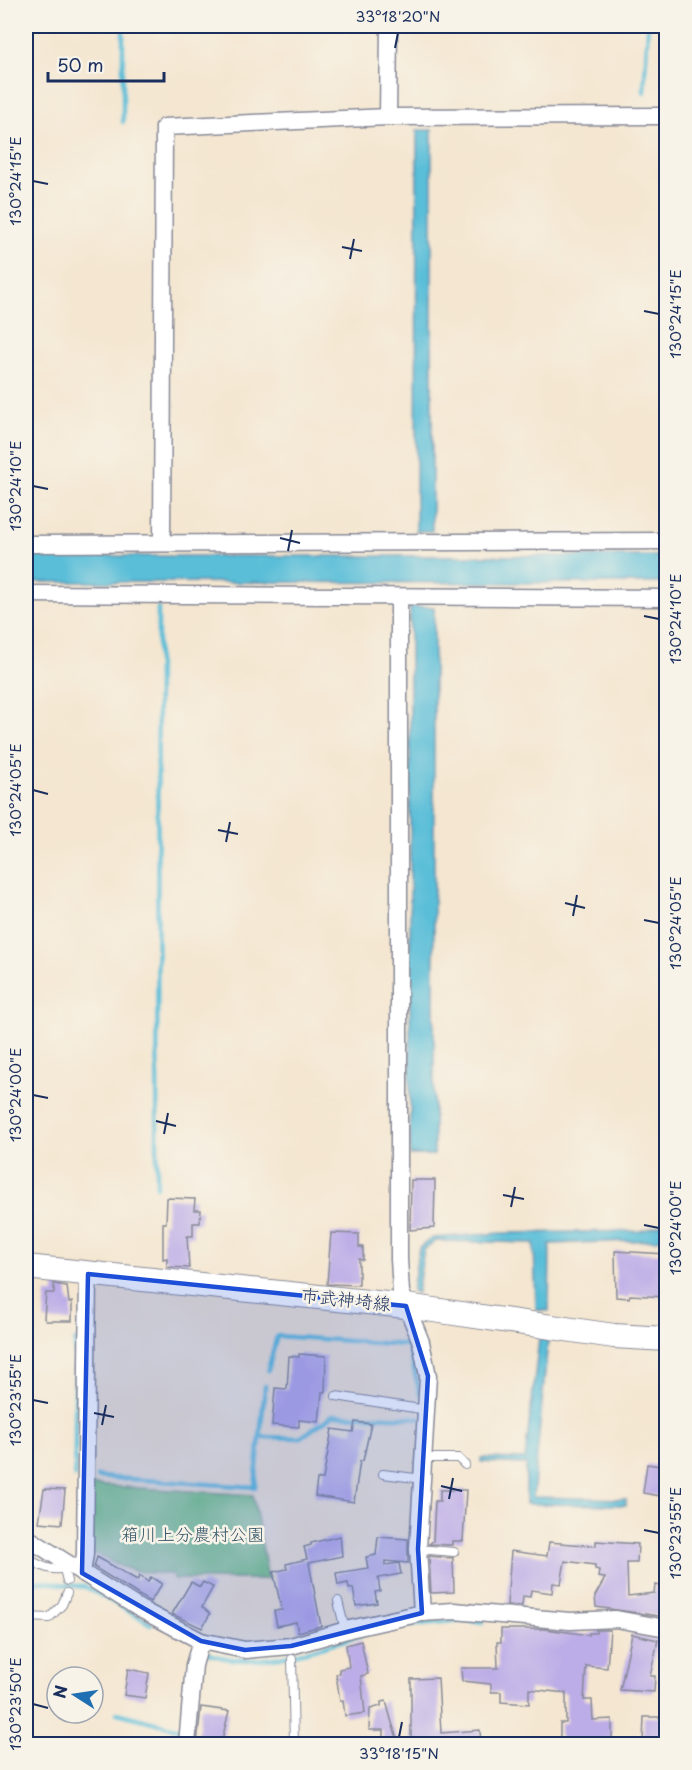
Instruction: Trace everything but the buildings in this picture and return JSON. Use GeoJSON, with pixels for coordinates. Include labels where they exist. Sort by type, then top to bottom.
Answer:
{"type":"FeatureCollection","features":[{"type":"Feature","properties":{"kind":"main road","name":"市武神埼線"},"geometry":{"type":"LineString","coordinates":[[26,1267],[406,1306],[614,1336],[666,1339]]}},
{"type":"Feature","properties":{"kind":"street"},"geometry":{"type":"LineString","coordinates":[[388,117],[389,26]]}},
{"type":"Feature","properties":{"kind":"street"},"geometry":{"type":"LineString","coordinates":[[162,543],[164,127],[388,117],[666,116]]}},
{"type":"Feature","properties":{"kind":"street"},"geometry":{"type":"LineString","coordinates":[[26,544],[666,541]]}},
{"type":"Feature","properties":{"kind":"street"},"geometry":{"type":"LineString","coordinates":[[26,594],[666,598]]}},
{"type":"Feature","properties":{"kind":"street"},"geometry":{"type":"LineString","coordinates":[[399,597],[399,1259],[401,1292],[421,1342],[428,1376],[428,1410],[418,1549],[422,1613]]}},
{"type":"Feature","properties":{"kind":"street"},"geometry":{"type":"LineString","coordinates":[[71,1573],[85,1554],[88,1274]]}},
{"type":"Feature","properties":{"kind":"street"},"geometry":{"type":"LineString","coordinates":[[26,1537],[71,1573],[199,1647],[245,1650],[291,1646],[345,1630],[422,1613],[454,1611],[570,1621],[615,1619],[666,1628]]}},
{"type":"Feature","properties":{"kind":"street"},"geometry":{"type":"LineString","coordinates":[[187,1744],[194,1665],[199,1647]]}},
{"type":"Feature","properties":{"kind":"lane"},"geometry":{"type":"LineString","coordinates":[[336,1396],[428,1410]]}},
{"type":"Feature","properties":{"kind":"lane"},"geometry":{"type":"LineString","coordinates":[[424,1458],[458,1458],[465,1465]]}},
{"type":"Feature","properties":{"kind":"lane"},"geometry":{"type":"LineString","coordinates":[[383,1474],[423,1479]]}},
{"type":"Feature","properties":{"kind":"lane"},"geometry":{"type":"LineString","coordinates":[[418,1549],[454,1552]]}},
{"type":"Feature","properties":{"kind":"lane"},"geometry":{"type":"LineString","coordinates":[[26,1558],[46,1569],[71,1573]]}},
{"type":"Feature","properties":{"kind":"lane"},"geometry":{"type":"LineString","coordinates":[[26,1617],[49,1618],[62,1605],[67,1593]]}},
{"type":"Feature","properties":{"kind":"lane"},"geometry":{"type":"LineString","coordinates":[[338,1601],[345,1630]]}},
{"type":"Feature","properties":{"kind":"lane"},"geometry":{"type":"LineString","coordinates":[[292,1659],[294,1744]]}},
{"type":"Feature","properties":{"kind":"highlighted area"},"geometry":{"type":"Polygon","coordinates":[[[88,1274],[406,1306],[428,1376],[418,1549],[422,1613],[291,1646],[245,1650],[201,1641],[82,1573],[88,1274]]]}},
{"type":"Feature","properties":{"kind":"green space","name":"箱川上分農村公園"},"geometry":{"type":"Polygon","coordinates":[[[92,1485],[253,1495],[268,1579],[174,1579],[172,1574],[130,1569],[102,1557],[91,1551],[92,1485]]]}},
{"type":"Feature","properties":{"kind":"water"},"geometry":{"type":"Polygon","coordinates":[[[417,130],[432,130],[432,531],[416,531],[417,130]]]}},
{"type":"Feature","properties":{"kind":"water"},"geometry":{"type":"Polygon","coordinates":[[[26,556],[661,556],[661,564],[666,564],[666,575],[661,576],[661,583],[26,582],[26,556]]]}},
{"type":"Feature","properties":{"kind":"water"},"geometry":{"type":"Polygon","coordinates":[[[410,607],[434,607],[434,1155],[410,1155],[410,607]]]}},
{"type":"Feature","properties":{"kind":"water"},"geometry":{"type":"Polygon","coordinates":[[[666,1223],[666,1235],[657,1240],[550,1244],[549,1311],[536,1310],[534,1243],[435,1241],[424,1250],[417,1293],[412,1291],[419,1248],[432,1238],[502,1233],[640,1231],[666,1223]]]}},
{"type":"Feature","properties":{"kind":"water"},"geometry":{"type":"Polygon","coordinates":[[[539,1339],[548,1340],[533,1497],[626,1499],[626,1505],[526,1504],[526,1464],[481,1462],[481,1458],[525,1459],[539,1339]]]}},
{"type":"Feature","properties":{"kind":"waterway"},"geometry":{"type":"LineString","coordinates":[[123,26],[123,122]]}},
{"type":"Feature","properties":{"kind":"waterway"},"geometry":{"type":"LineString","coordinates":[[644,92],[648,26]]}},
{"type":"Feature","properties":{"kind":"waterway"},"geometry":{"type":"LineString","coordinates":[[157,1186],[158,608]]}},
{"type":"Feature","properties":{"kind":"waterway"},"geometry":{"type":"LineString","coordinates":[[268,1370],[277,1336],[408,1345],[411,1339]]}},
{"type":"Feature","properties":{"kind":"waterway"},"geometry":{"type":"LineString","coordinates":[[75,1341],[75,1476]]}},
{"type":"Feature","properties":{"kind":"waterway"},"geometry":{"type":"LineString","coordinates":[[408,1345],[420,1394]]}},
{"type":"Feature","properties":{"kind":"waterway"},"geometry":{"type":"LineString","coordinates":[[97,1477],[255,1487],[265,1386]]}},
{"type":"Feature","properties":{"kind":"waterway"},"geometry":{"type":"LineString","coordinates":[[262,1437],[300,1438],[333,1415],[420,1418]]}},
{"type":"Feature","properties":{"kind":"waterway"},"geometry":{"type":"LineString","coordinates":[[26,1580],[86,1587],[151,1624]]}},
{"type":"Feature","properties":{"kind":"waterway"},"geometry":{"type":"LineString","coordinates":[[393,1627],[462,1620],[483,1622]]}},
{"type":"Feature","properties":{"kind":"waterway"},"geometry":{"type":"LineString","coordinates":[[201,1650],[220,1657],[240,1660],[262,1659],[306,1651],[367,1633]]}},
{"type":"Feature","properties":{"kind":"waterway"},"geometry":{"type":"LineString","coordinates":[[117,1713],[180,1729],[178,1744]]}}]}
